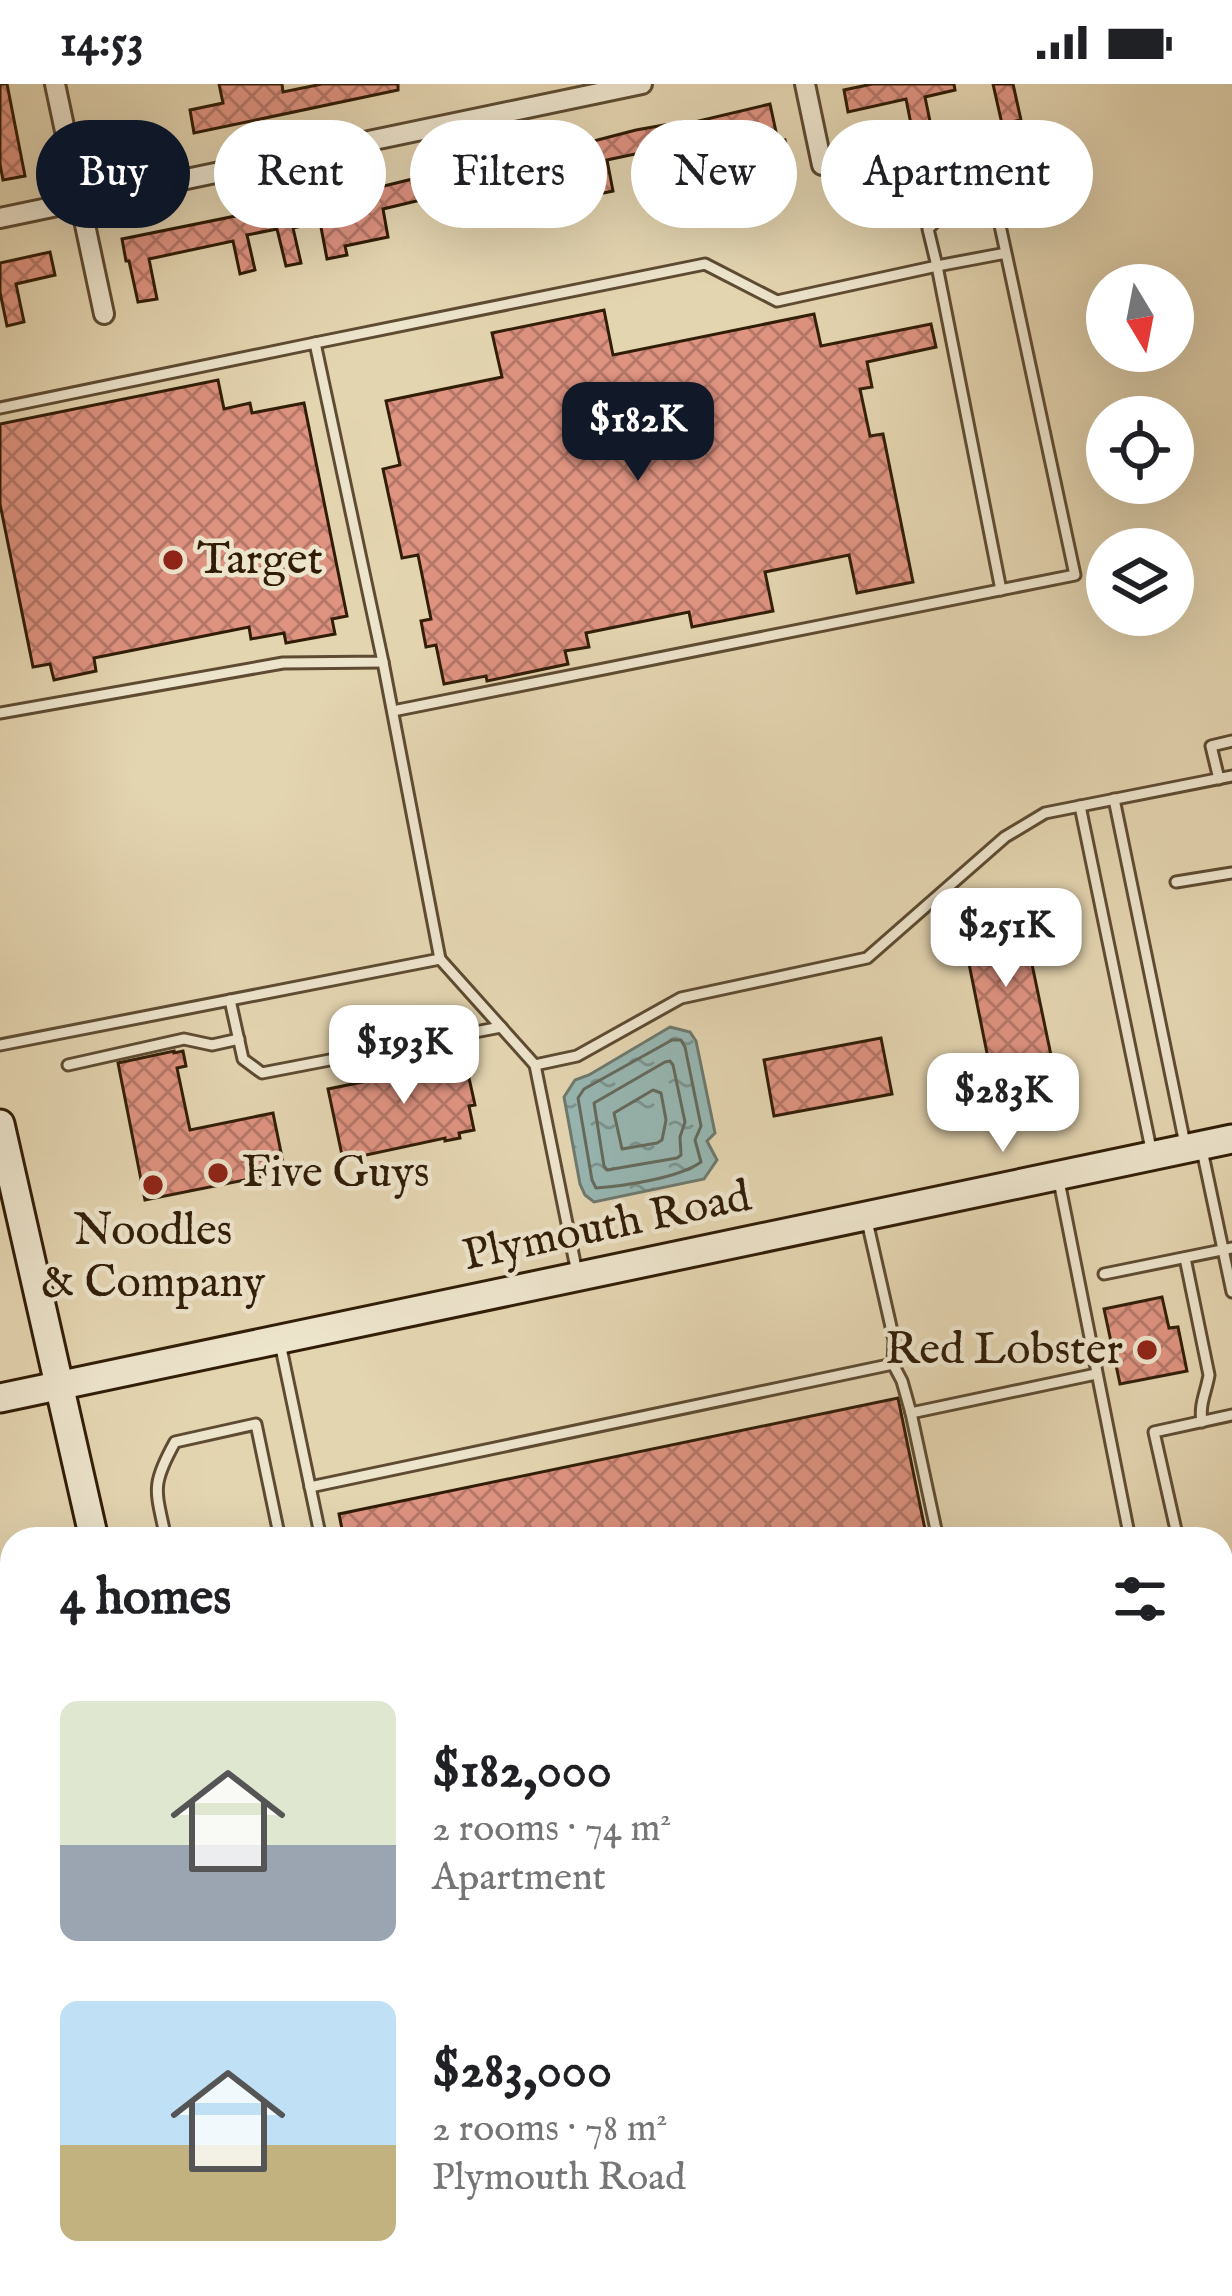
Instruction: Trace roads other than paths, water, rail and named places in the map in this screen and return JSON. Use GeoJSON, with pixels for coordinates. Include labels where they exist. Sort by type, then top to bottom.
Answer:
{"type":"FeatureCollection","features":[{"type":"Feature","properties":{"kind":"main road"},"geometry":{"type":"LineString","coordinates":[[0,1124],[5,1166],[91,1527]]}},
{"type":"Feature","properties":{"kind":"main road","name":"Plymouth Road"},"geometry":{"type":"LineString","coordinates":[[0,1398],[1232,1139]]}},
{"type":"Feature","properties":{"kind":"street"},"geometry":{"type":"LineString","coordinates":[[55,84],[63,120]]}},
{"type":"Feature","properties":{"kind":"street"},"geometry":{"type":"LineString","coordinates":[[190,178],[642,84]]}},
{"type":"Feature","properties":{"kind":"street"},"geometry":{"type":"LineString","coordinates":[[805,84],[821,160]]}},
{"type":"Feature","properties":{"kind":"street"},"geometry":{"type":"LineString","coordinates":[[0,218],[36,210]]}},
{"type":"Feature","properties":{"kind":"street"},"geometry":{"type":"LineString","coordinates":[[86,228],[104,314]]}},
{"type":"Feature","properties":{"kind":"lane"},"geometry":{"type":"LineString","coordinates":[[393,711],[1001,590],[1075,575],[996,207],[940,217],[928,229],[1001,590]]}},
{"type":"Feature","properties":{"kind":"lane"},"geometry":{"type":"LineString","coordinates":[[0,408],[705,264],[777,301],[1006,254]]}},
{"type":"Feature","properties":{"kind":"lane"},"geometry":{"type":"LineString","coordinates":[[315,343],[440,958],[536,1065],[578,1276]]}},
{"type":"Feature","properties":{"kind":"lane"},"geometry":{"type":"LineString","coordinates":[[0,713],[283,662],[383,662]]}},
{"type":"Feature","properties":{"kind":"lane"},"geometry":{"type":"LineString","coordinates":[[1219,779],[1211,746],[1232,741]]}},
{"type":"Feature","properties":{"kind":"lane"},"geometry":{"type":"LineString","coordinates":[[536,1065],[577,1056],[681,998],[867,958],[1005,837],[1046,813],[1232,776]]}},
{"type":"Feature","properties":{"kind":"lane"},"geometry":{"type":"LineString","coordinates":[[1114,800],[1193,1148],[1228,1249],[1232,1292]]}},
{"type":"Feature","properties":{"kind":"lane"},"geometry":{"type":"LineString","coordinates":[[1081,806],[1153,1156]]}},
{"type":"Feature","properties":{"kind":"lane"},"geometry":{"type":"LineString","coordinates":[[1176,882],[1232,873]]}},
{"type":"Feature","properties":{"kind":"lane"},"geometry":{"type":"LineString","coordinates":[[0,1045],[440,958]]}},
{"type":"Feature","properties":{"kind":"lane"},"geometry":{"type":"LineString","coordinates":[[230,1000],[243,1059],[262,1073],[501,1027]]}},
{"type":"Feature","properties":{"kind":"lane"},"geometry":{"type":"LineString","coordinates":[[68,1065],[184,1039],[212,1045],[238,1039]]}},
{"type":"Feature","properties":{"kind":"lane"},"geometry":{"type":"LineString","coordinates":[[1058,1176],[1128,1527]]}},
{"type":"Feature","properties":{"kind":"lane"},"geometry":{"type":"LineString","coordinates":[[866,1216],[894,1340],[893,1364],[911,1413],[935,1527]]}},
{"type":"Feature","properties":{"kind":"lane"},"geometry":{"type":"LineString","coordinates":[[1104,1274],[1228,1249]]}},
{"type":"Feature","properties":{"kind":"lane"},"geometry":{"type":"LineString","coordinates":[[1185,1258],[1209,1375],[1199,1405],[1202,1422]]}},
{"type":"Feature","properties":{"kind":"lane"},"geometry":{"type":"LineString","coordinates":[[279,1338],[319,1527]]}},
{"type":"Feature","properties":{"kind":"lane"},"geometry":{"type":"LineString","coordinates":[[310,1486],[893,1364]]}},
{"type":"Feature","properties":{"kind":"lane"},"geometry":{"type":"LineString","coordinates":[[911,1413],[1096,1374]]}},
{"type":"Feature","properties":{"kind":"lane"},"geometry":{"type":"LineString","coordinates":[[1175,1527],[1154,1432],[1232,1415]]}},
{"type":"Feature","properties":{"kind":"lane"},"geometry":{"type":"LineString","coordinates":[[164,1527],[156,1487],[175,1442],[256,1424],[277,1527]]}},
{"type":"Feature","properties":{"kind":"water"},"geometry":{"type":"Polygon","coordinates":[[[670,1027],[690,1032],[696,1041],[715,1133],[707,1141],[717,1160],[704,1179],[594,1202],[580,1184],[564,1097],[575,1080],[670,1027]]]}},
{"type":"Feature","properties":{"kind":"place","name":"Target"},"geometry":{"type":"Point","coordinates":[173,560]}},
{"type":"Feature","properties":{"kind":"place","name":"Five Guys"},"geometry":{"type":"Point","coordinates":[218,1173]}},
{"type":"Feature","properties":{"kind":"place","name":"Noodles & Company"},"geometry":{"type":"Point","coordinates":[153,1185]}},
{"type":"Feature","properties":{"kind":"place","name":"Red Lobster"},"geometry":{"type":"Point","coordinates":[1147,1350]}}]}
